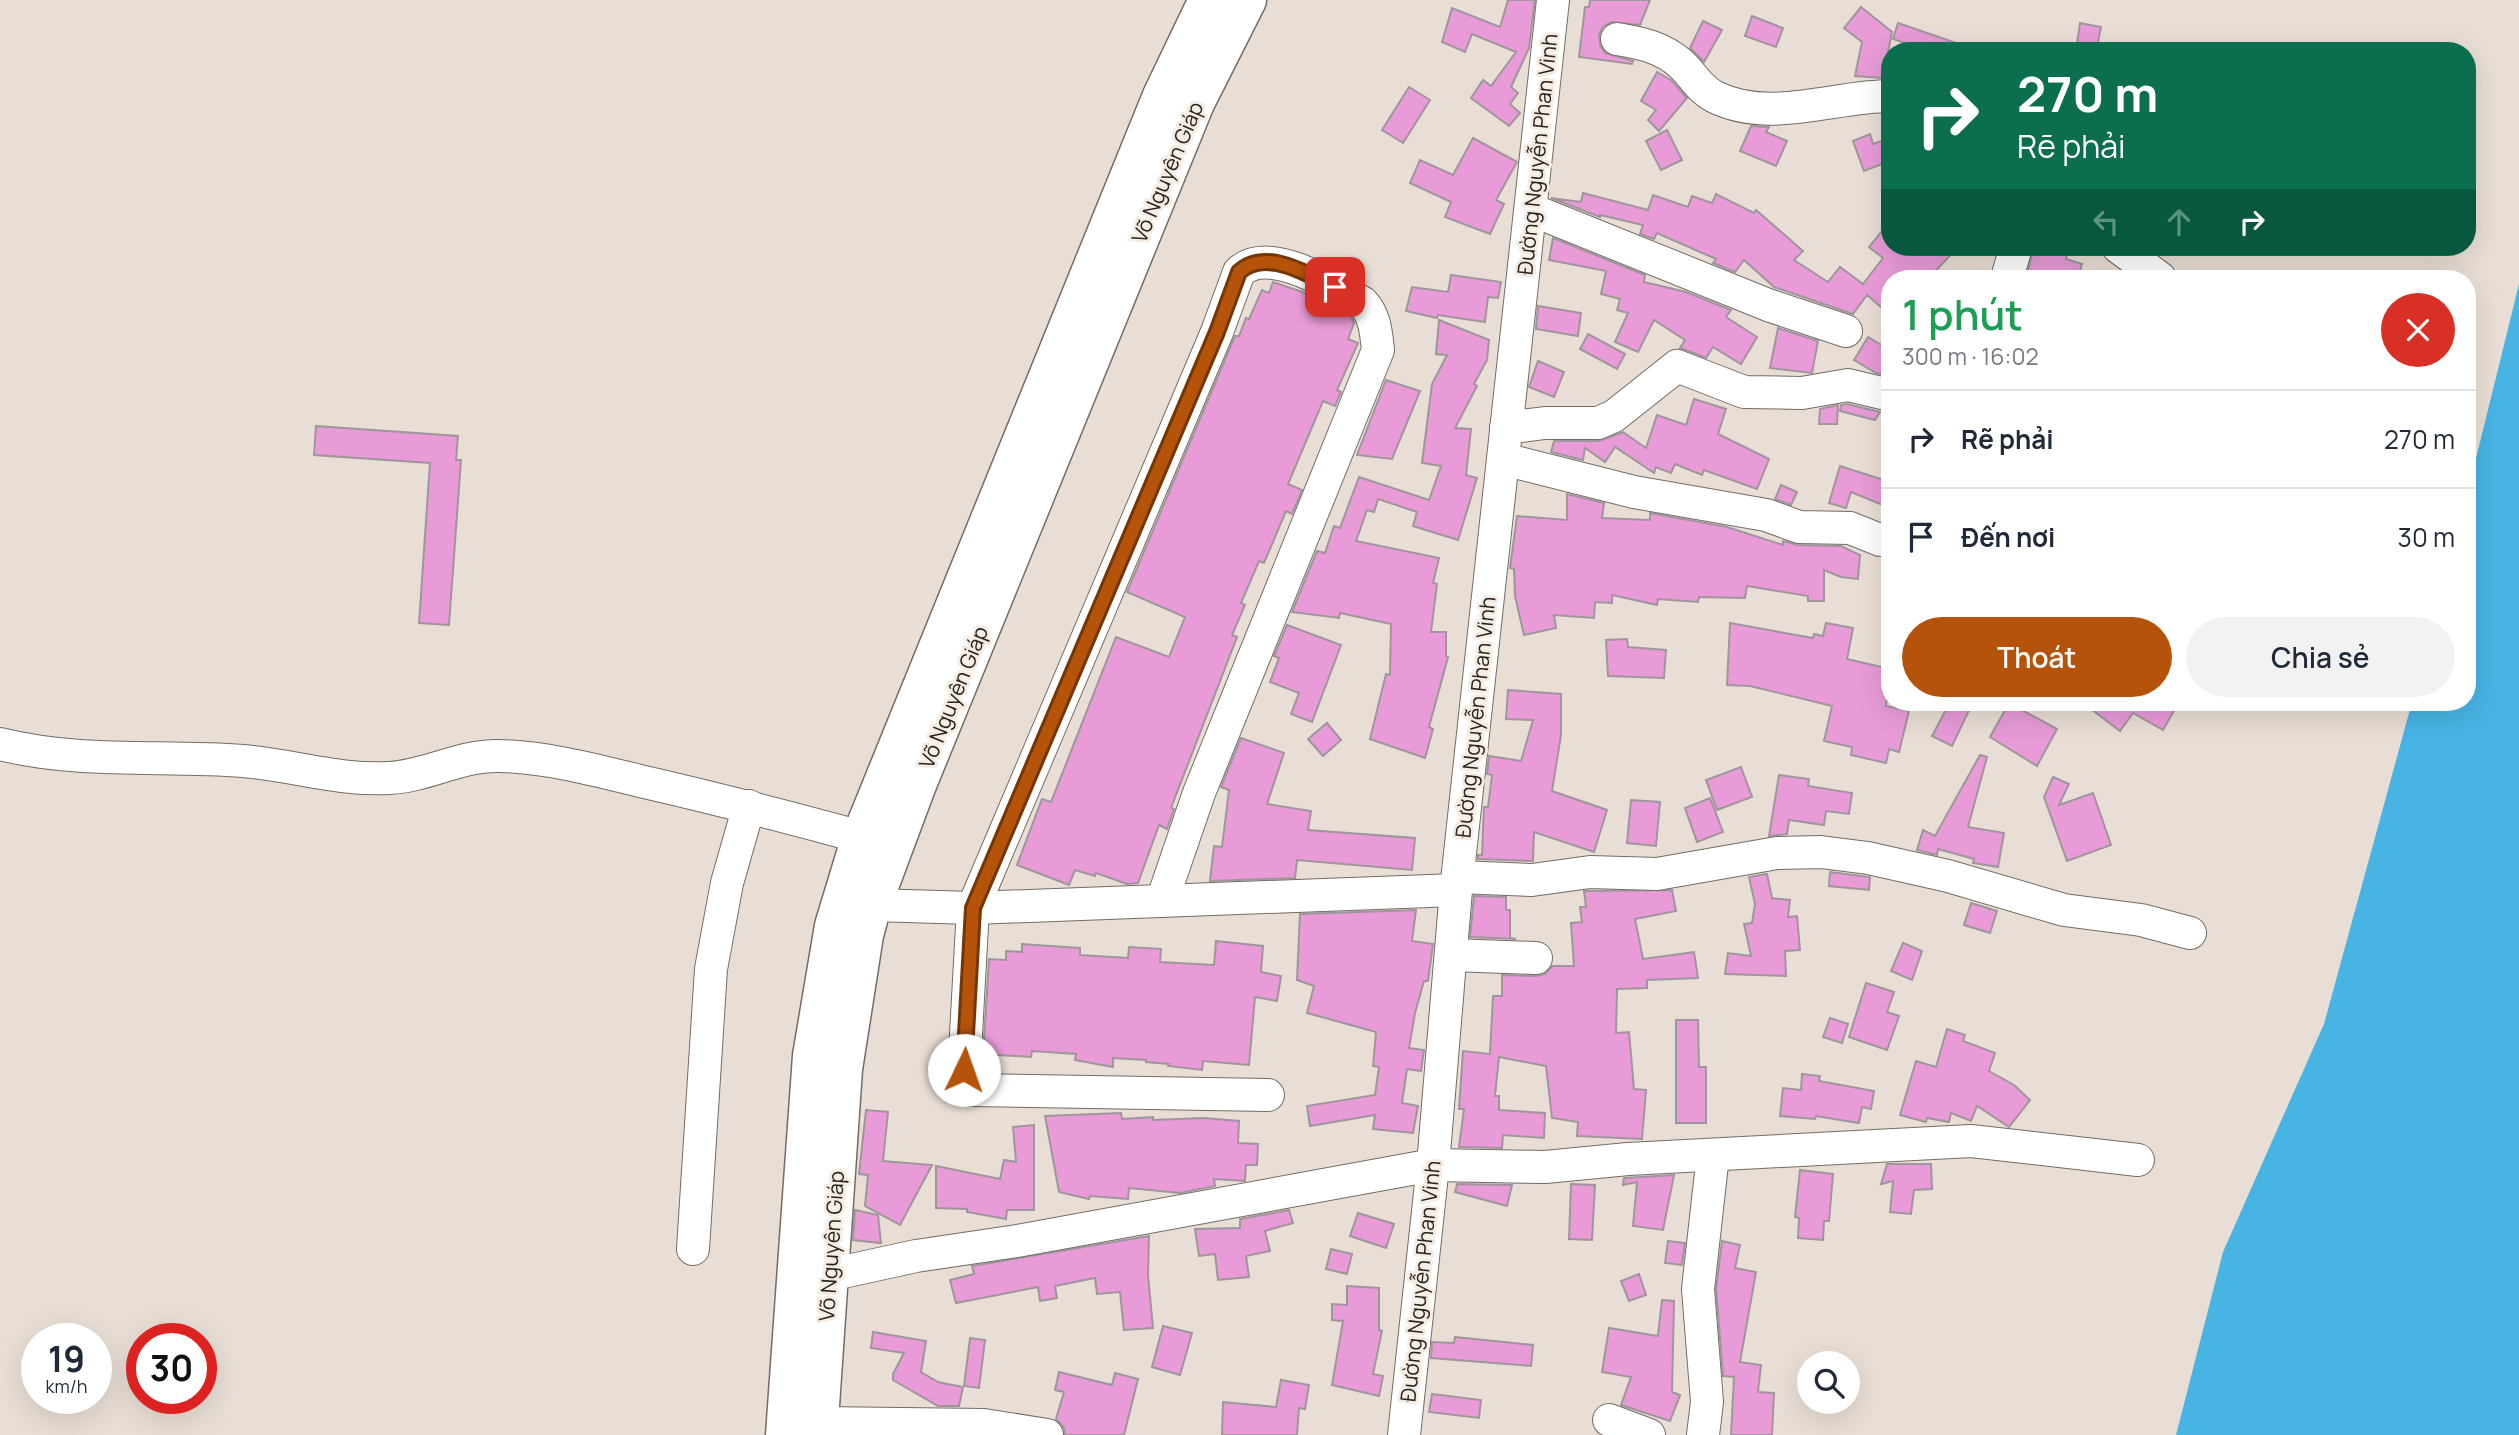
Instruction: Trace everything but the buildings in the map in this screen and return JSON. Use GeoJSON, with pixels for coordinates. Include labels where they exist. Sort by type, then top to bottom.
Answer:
{"type":"FeatureCollection","features":[{"type":"Feature","properties":{"kind":"main road","name":"Võ Nguyên Giáp"},"geometry":{"type":"LineString","coordinates":[[807,1431],[829,1275],[842,1069],[864,935],[857,901],[861,837],[1162,96],[1208,0]]}},
{"type":"Feature","properties":{"kind":"main road","name":"Võ Nguyên Giáp"},"geometry":{"type":"LineString","coordinates":[[807,1431],[812,1056],[821,990],[857,901],[916,787],[1195,103],[1247,0]]}},
{"type":"Feature","properties":{"kind":"street","name":"Đường Nguyễn Phan Vinh"},"geometry":{"type":"LineString","coordinates":[[1404,1435],[1433,1165],[1457,883],[1553,0]]}},
{"type":"Feature","properties":{"kind":"street"},"geometry":{"type":"LineString","coordinates":[[1617,40],[1662,50],[1682,64],[1698,85],[1716,97],[1740,105],[1768,108],[1881,97]]}},
{"type":"Feature","properties":{"kind":"street"},"geometry":{"type":"LineString","coordinates":[[1532,210],[1768,305],[1846,331]]}},
{"type":"Feature","properties":{"kind":"street"},"geometry":{"type":"LineString","coordinates":[[2130,256],[2149,270]]}},
{"type":"Feature","properties":{"kind":"street"},"geometry":{"type":"LineString","coordinates":[[1162,901],[1199,793],[1378,349],[1376,327],[1370,311],[1363,303],[1297,270],[1268,261],[1245,266],[1239,272],[1206,357],[973,908],[964,1070],[973,1090],[1268,1094]]}},
{"type":"Feature","properties":{"kind":"street"},"geometry":{"type":"LineString","coordinates":[[1506,428],[1545,423],[1598,423],[1614,416],[1677,366],[1744,391],[1802,393],[1848,385],[1881,394]]}},
{"type":"Feature","properties":{"kind":"street"},"geometry":{"type":"LineString","coordinates":[[1503,460],[1634,492],[1766,515],[1799,527],[1850,528],[1881,540]]}},
{"type":"Feature","properties":{"kind":"street"},"geometry":{"type":"LineString","coordinates":[[0,744],[106,760],[187,758],[277,764],[358,779],[394,778],[464,759],[499,756],[600,771],[749,806],[861,837]]}},
{"type":"Feature","properties":{"kind":"street"},"geometry":{"type":"LineString","coordinates":[[693,1250],[711,970],[727,883],[749,806]]}},
{"type":"Feature","properties":{"kind":"street"},"geometry":{"type":"LineString","coordinates":[[857,901],[973,908],[1162,901],[1532,880],[1590,872],[1657,874],[1777,853],[1821,852],[1868,858],[1948,876],[2064,909],[2141,920],[2190,933]]}},
{"type":"Feature","properties":{"kind":"street"},"geometry":{"type":"LineString","coordinates":[[1451,955],[1536,958]]}},
{"type":"Feature","properties":{"kind":"street"},"geometry":{"type":"LineString","coordinates":[[829,1275],[916,1256],[1017,1241],[1433,1165],[1545,1167],[1971,1141],[2138,1160]]}},
{"type":"Feature","properties":{"kind":"street"},"geometry":{"type":"LineString","coordinates":[[1703,1435],[1707,1402],[1698,1289],[1713,1155]]}},
{"type":"Feature","properties":{"kind":"street"},"geometry":{"type":"LineString","coordinates":[[1609,1420],[1649,1435]]}},
{"type":"Feature","properties":{"kind":"street"},"geometry":{"type":"LineString","coordinates":[[807,1431],[984,1425],[1046,1435]]}},
{"type":"Feature","properties":{"kind":"water"},"geometry":{"type":"Polygon","coordinates":[[[2519,284],[2519,1435],[2176,1435],[2223,1252],[2324,1024],[2410,711],[2476,711],[2476,459],[2519,284]]]}},
{"type":"Feature","properties":{"kind":"route"},"geometry":{"type":"LineString","coordinates":[[964,1070],[973,908],[1217,332],[1239,272],[1245,266],[1268,261],[1297,270],[1335,287]]}}]}
